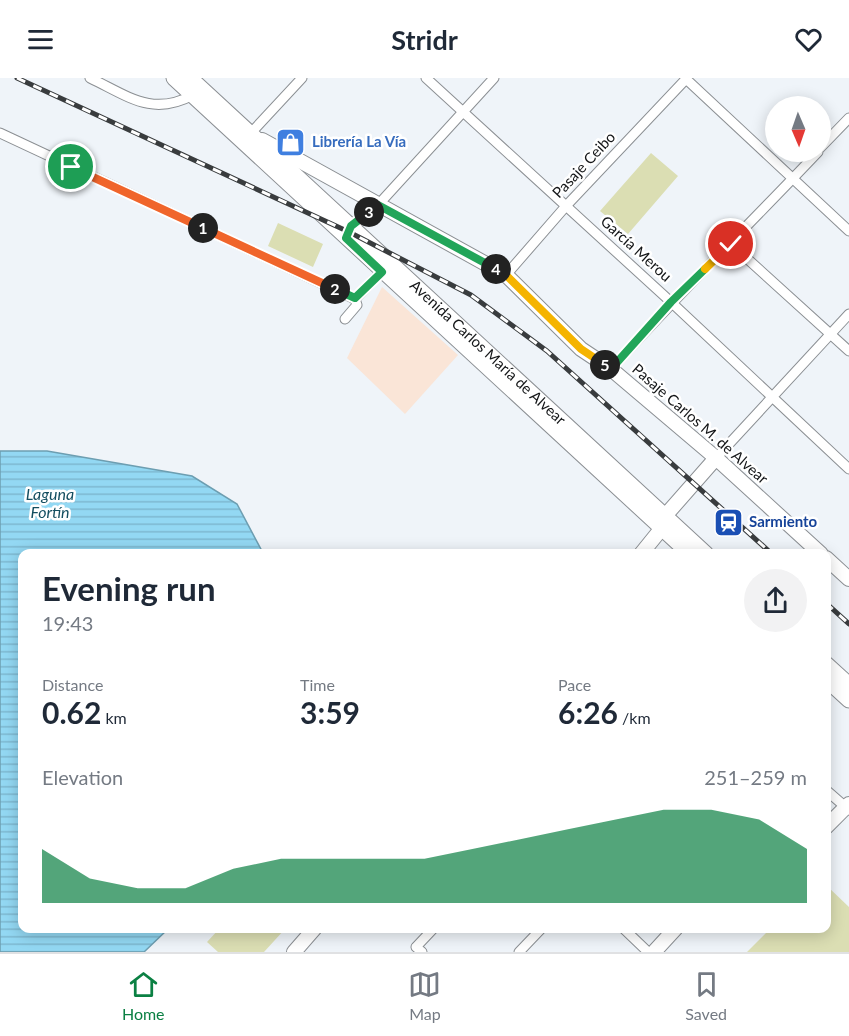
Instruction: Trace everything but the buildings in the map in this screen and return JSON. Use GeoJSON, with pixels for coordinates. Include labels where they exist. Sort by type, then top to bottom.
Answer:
{"type":"FeatureCollection","features":[{"type":"Feature","properties":{"kind":"main road","name":"Avenida Carlos María de Alvear"},"geometry":{"type":"LineString","coordinates":[[174,78],[246,138],[664,522],[699,549]]}},
{"type":"Feature","properties":{"kind":"main road","name":"Avenida Carlos María de Alvear"},"geometry":{"type":"LineString","coordinates":[[190,78],[246,138]]}},
{"type":"Feature","properties":{"kind":"main road","name":"Avenida Carlos María de Alvear"},"geometry":{"type":"LineString","coordinates":[[664,522],[686,549]]}},
{"type":"Feature","properties":{"kind":"main road"},"geometry":{"type":"LineString","coordinates":[[831,669],[849,685]]}},
{"type":"Feature","properties":{"kind":"main road"},"geometry":{"type":"LineString","coordinates":[[831,684],[849,700]]}},
{"type":"Feature","properties":{"kind":"street"},"geometry":{"type":"LineString","coordinates":[[90,78],[147,105],[177,104],[193,95]]}},
{"type":"Feature","properties":{"kind":"street"},"geometry":{"type":"LineString","coordinates":[[246,138],[303,78]]}},
{"type":"Feature","properties":{"kind":"street","name":"García Merou"},"geometry":{"type":"LineString","coordinates":[[426,78],[671,302],[849,469]]}},
{"type":"Feature","properties":{"kind":"street"},"geometry":{"type":"LineString","coordinates":[[349,232],[378,205],[494,78]]}},
{"type":"Feature","properties":{"kind":"street"},"geometry":{"type":"LineString","coordinates":[[686,78],[849,231]]}},
{"type":"Feature","properties":{"kind":"street","name":"Pasaje Ceibo"},"geometry":{"type":"LineString","coordinates":[[506,275],[566,206],[686,78]]}},
{"type":"Feature","properties":{"kind":"street"},"geometry":{"type":"LineString","coordinates":[[831,137],[849,118]]}},
{"type":"Feature","properties":{"kind":"street"},"geometry":{"type":"LineString","coordinates":[[0,133],[355,298],[357,305],[345,319]]}},
{"type":"Feature","properties":{"kind":"street","name":"Pasaje Carlos M. de Alvear"},"geometry":{"type":"LineString","coordinates":[[246,138],[378,205],[506,275],[581,349],[611,369],[716,458],[816,549]]}},
{"type":"Feature","properties":{"kind":"street"},"geometry":{"type":"LineString","coordinates":[[611,369],[671,302],[731,244],[808,162]]}},
{"type":"Feature","properties":{"kind":"street"},"geometry":{"type":"LineString","coordinates":[[731,244],[849,351]]}},
{"type":"Feature","properties":{"kind":"street"},"geometry":{"type":"LineString","coordinates":[[355,298],[386,267]]}},
{"type":"Feature","properties":{"kind":"street"},"geometry":{"type":"LineString","coordinates":[[645,549],[716,458],[849,314]]}},
{"type":"Feature","properties":{"kind":"street"},"geometry":{"type":"LineString","coordinates":[[831,563],[849,579]]}},
{"type":"Feature","properties":{"kind":"street"},"geometry":{"type":"LineString","coordinates":[[831,794],[848,807],[831,822]]}},
{"type":"Feature","properties":{"kind":"street"},"geometry":{"type":"LineString","coordinates":[[295,952],[311,933]]}},
{"type":"Feature","properties":{"kind":"street"},"geometry":{"type":"LineString","coordinates":[[419,949],[430,933]]}},
{"type":"Feature","properties":{"kind":"street"},"geometry":{"type":"LineString","coordinates":[[519,952],[537,933]]}},
{"type":"Feature","properties":{"kind":"street"},"geometry":{"type":"LineString","coordinates":[[628,933],[648,952]]}},
{"type":"Feature","properties":{"kind":"street"},"geometry":{"type":"LineString","coordinates":[[654,952],[671,933]]}},
{"type":"Feature","properties":{"kind":"shaded area"},"geometry":{"type":"Polygon","coordinates":[[[382,287],[458,355],[405,414],[347,358],[382,287]]]}},
{"type":"Feature","properties":{"kind":"green space"},"geometry":{"type":"Polygon","coordinates":[[[651,153],[678,176],[628,234],[600,211],[651,153]]]}},
{"type":"Feature","properties":{"kind":"green space"},"geometry":{"type":"Polygon","coordinates":[[[278,223],[323,244],[313,267],[268,246],[278,223]]]}},
{"type":"Feature","properties":{"kind":"green space"},"geometry":{"type":"Polygon","coordinates":[[[831,890],[849,907],[849,952],[747,952],[766,933],[831,933],[831,890]]]}},
{"type":"Feature","properties":{"kind":"green space"},"geometry":{"type":"Polygon","coordinates":[[[215,933],[281,933],[264,952],[218,952],[207,942],[215,933]]]}},
{"type":"Feature","properties":{"kind":"water","name":"Laguna Fortín"},"geometry":{"type":"Polygon","coordinates":[[[0,451],[47,451],[192,476],[237,504],[261,549],[18,549],[18,933],[164,933],[144,952],[0,952],[0,451]]]}},
{"type":"Feature","properties":{"kind":"railway"},"geometry":{"type":"LineString","coordinates":[[17,78],[349,232],[471,295],[547,351],[766,549]]}},
{"type":"Feature","properties":{"kind":"railway"},"geometry":{"type":"LineString","coordinates":[[831,608],[849,624]]}},
{"type":"Feature","properties":{"kind":"place","name":"Librería La Vía"},"geometry":{"type":"Point","coordinates":[291,142]}},
{"type":"Feature","properties":{"kind":"place","name":"Sarmiento"},"geometry":{"type":"Point","coordinates":[728,522]}},
{"type":"Feature","properties":{"kind":"route"},"geometry":{"type":"LineString","coordinates":[[71,167],[355,298],[382,272],[346,238],[351,226],[378,205],[506,275],[581,349],[611,369],[671,302],[731,244]]}}]}
